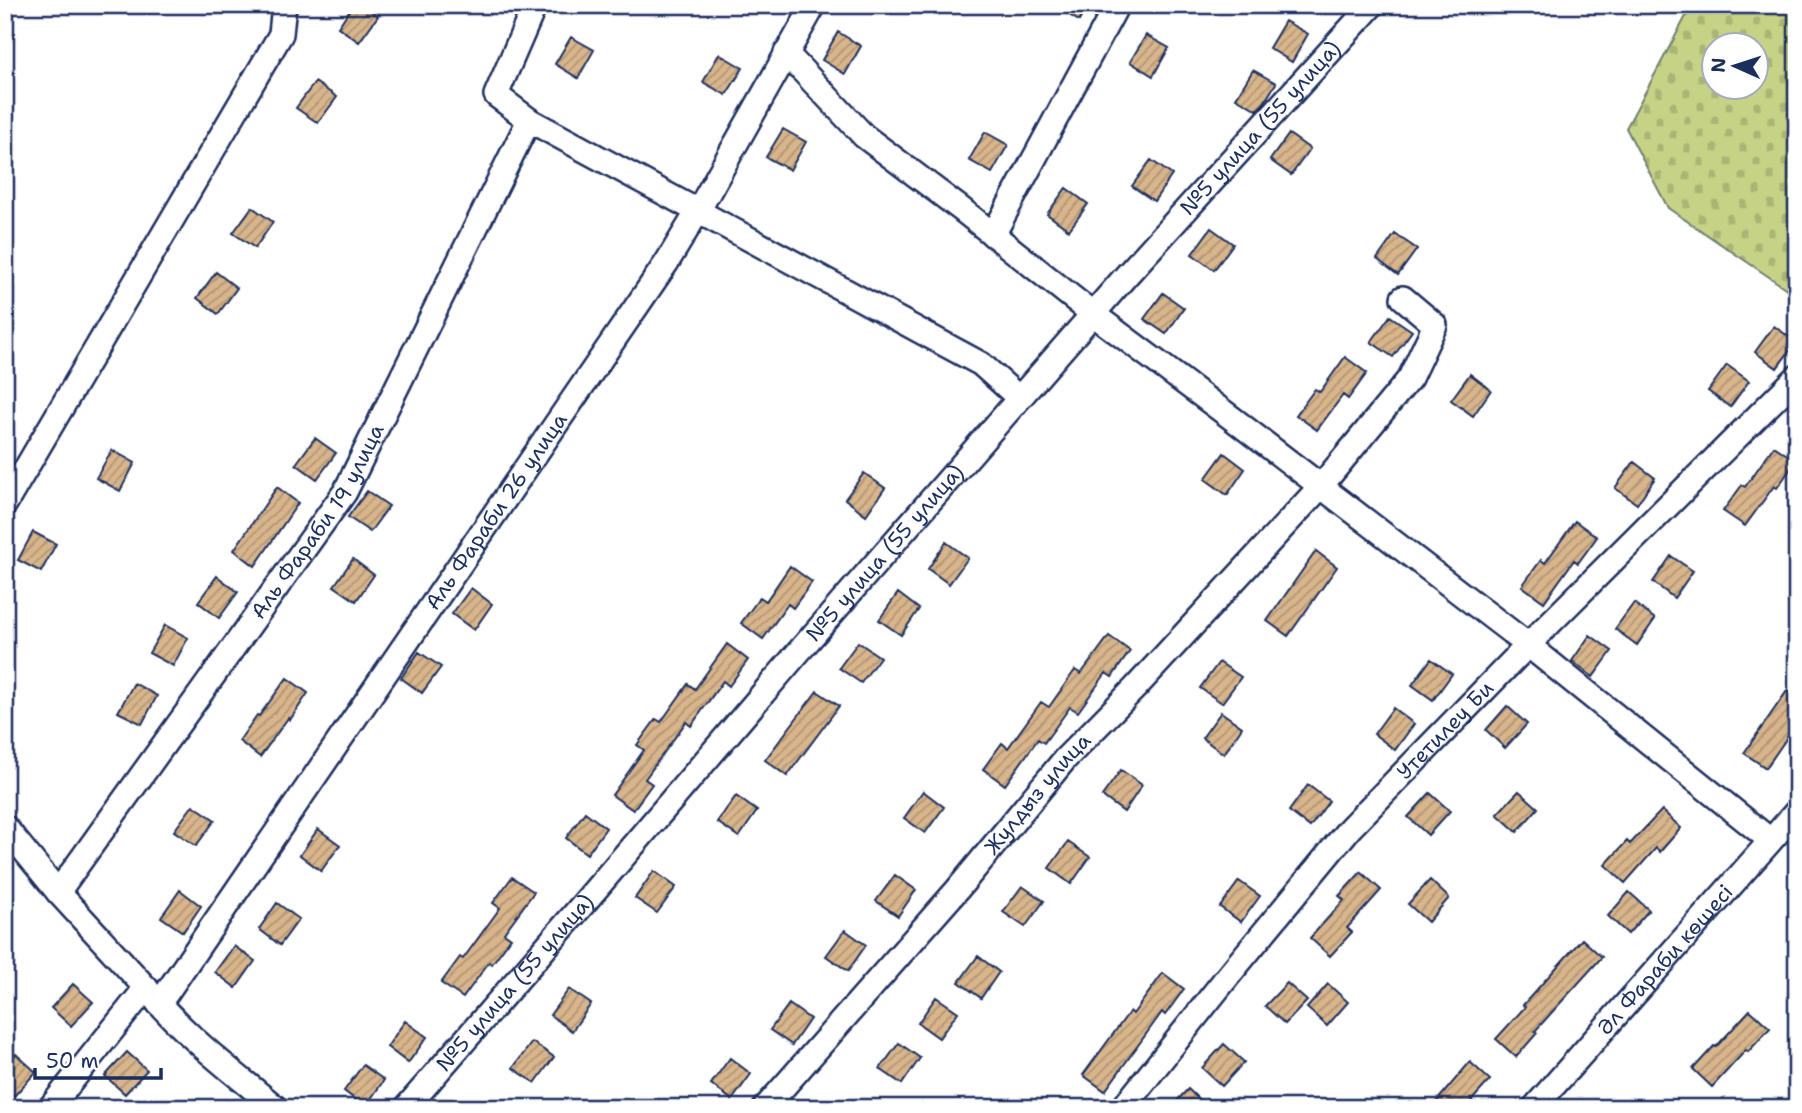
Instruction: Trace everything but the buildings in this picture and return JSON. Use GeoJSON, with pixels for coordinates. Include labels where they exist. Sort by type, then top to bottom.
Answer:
{"type":"FeatureCollection","features":[{"type":"Feature","properties":{"kind":"street"},"geometry":{"type":"LineString","coordinates":[[5,504],[281,34],[284,5]]}},
{"type":"Feature","properties":{"kind":"street"},"geometry":{"type":"LineString","coordinates":[[535,5],[496,95],[529,120],[981,364],[1019,398]]}},
{"type":"Feature","properties":{"kind":"street","name":"Аль Фараби 26 улица"},"geometry":{"type":"LineString","coordinates":[[50,1108],[152,996],[667,262],[814,5]]}},
{"type":"Feature","properties":{"kind":"street"},"geometry":{"type":"LineString","coordinates":[[993,234],[1117,5]]}},
{"type":"Feature","properties":{"kind":"street","name":"№5 улица (55 улица)"},"geometry":{"type":"LineString","coordinates":[[406,1108],[1019,398],[1372,5]]}},
{"type":"Feature","properties":{"kind":"street"},"geometry":{"type":"LineString","coordinates":[[786,53],[864,136],[1093,314],[1528,645],[1787,828]]}},
{"type":"Feature","properties":{"kind":"street","name":"Аль Фараби 19 улица"},"geometry":{"type":"LineString","coordinates":[[58,892],[345,492],[529,120]]}},
{"type":"Feature","properties":{"kind":"street","name":"Жулдыз улица"},"geometry":{"type":"LineString","coordinates":[[765,1108],[957,890],[1065,759],[1135,688],[1321,486],[1410,378],[1435,325],[1403,299]]}},
{"type":"Feature","properties":{"kind":"street","name":"Утетилеу Би"},"geometry":{"type":"LineString","coordinates":[[1123,1108],[1350,828],[1528,645],[1797,377]]}},
{"type":"Feature","properties":{"kind":"street"},"geometry":{"type":"LineString","coordinates":[[5,827],[58,892],[152,996],[211,1054],[276,1108]]}},
{"type":"Feature","properties":{"kind":"street","name":"Әл Фараби көшесі"},"geometry":{"type":"LineString","coordinates":[[1534,1108],[1787,828]]}},
{"type":"Feature","properties":{"kind":"green space"},"geometry":{"type":"Polygon","coordinates":[[[1692,5],[1797,5],[1797,296],[1668,208],[1626,128],[1692,5]]]}}]}
